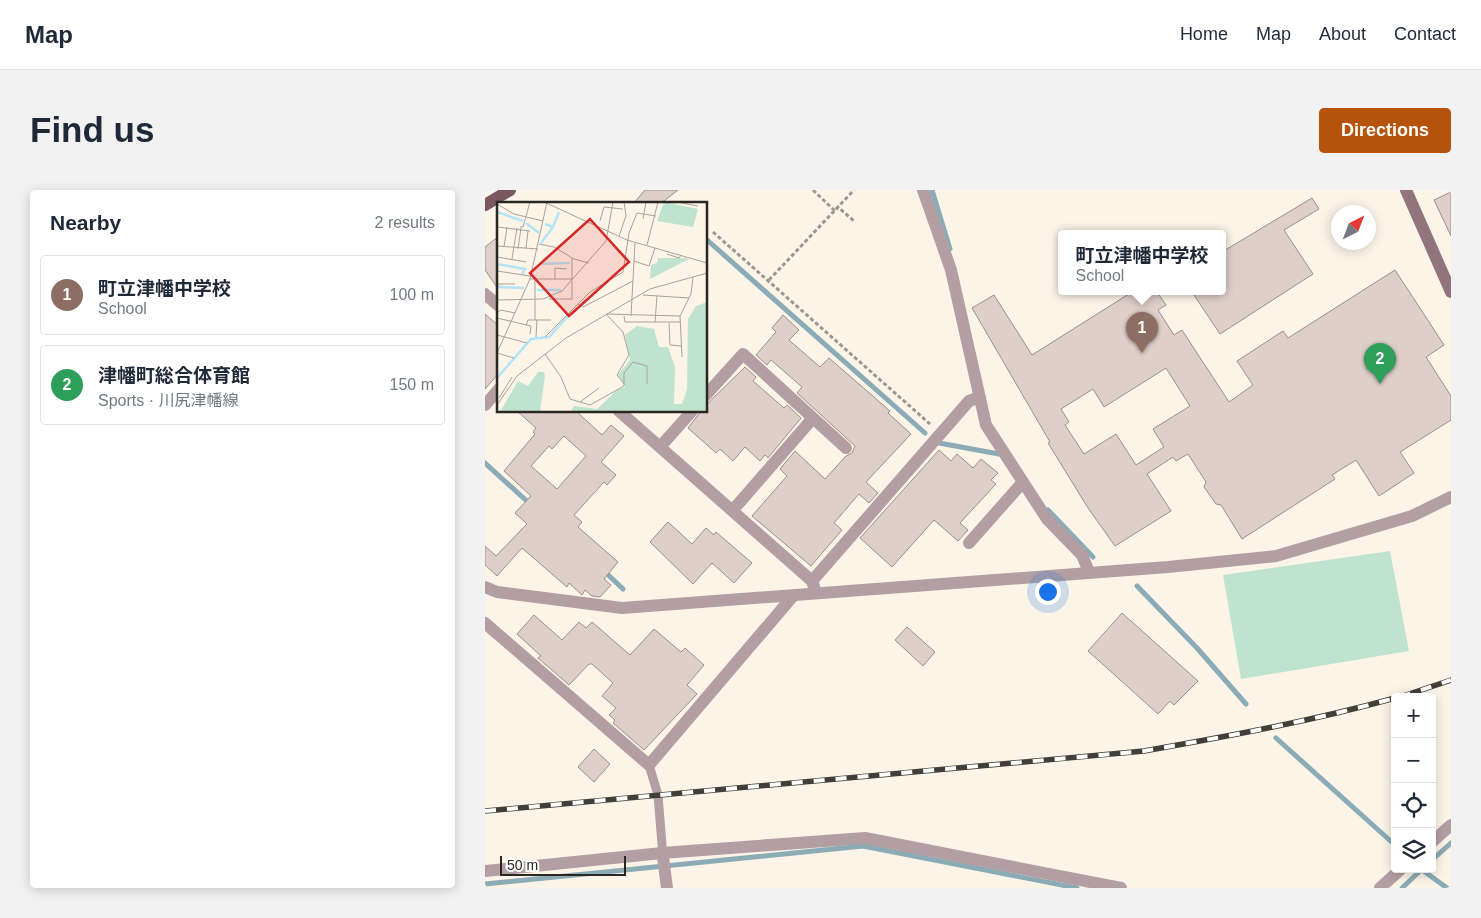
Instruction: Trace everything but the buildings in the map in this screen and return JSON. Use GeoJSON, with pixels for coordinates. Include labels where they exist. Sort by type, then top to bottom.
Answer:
{"type":"FeatureCollection","features":[{"type":"Feature","properties":{"kind":"main road"},"geometry":{"type":"LineString","coordinates":[[485,205],[510,190]]}},
{"type":"Feature","properties":{"kind":"main road"},"geometry":{"type":"LineString","coordinates":[[1406,190],[1451,292]]}},
{"type":"Feature","properties":{"kind":"street"},"geometry":{"type":"LineString","coordinates":[[923,190],[951,270],[986,425],[1047,519],[1083,555],[1089,572]]}},
{"type":"Feature","properties":{"kind":"street"},"geometry":{"type":"LineString","coordinates":[[485,294],[497,304]]}},
{"type":"Feature","properties":{"kind":"street"},"geometry":{"type":"LineString","coordinates":[[707,394],[743,354],[846,448]]}},
{"type":"Feature","properties":{"kind":"street"},"geometry":{"type":"LineString","coordinates":[[485,405],[497,391]]}},
{"type":"Feature","properties":{"kind":"street"},"geometry":{"type":"LineString","coordinates":[[812,580],[969,401],[980,397]]}},
{"type":"Feature","properties":{"kind":"street"},"geometry":{"type":"LineString","coordinates":[[620,412],[812,580],[816,593]]}},
{"type":"Feature","properties":{"kind":"street"},"geometry":{"type":"LineString","coordinates":[[660,447],[691,412]]}},
{"type":"Feature","properties":{"kind":"street"},"geometry":{"type":"LineString","coordinates":[[733,510],[813,418]]}},
{"type":"Feature","properties":{"kind":"street"},"geometry":{"type":"LineString","coordinates":[[969,543],[1023,482]]}},
{"type":"Feature","properties":{"kind":"street"},"geometry":{"type":"LineString","coordinates":[[485,587],[506,594],[622,608],[1089,572],[1168,568],[1276,556],[1412,516],[1451,497]]}},
{"type":"Feature","properties":{"kind":"street"},"geometry":{"type":"LineString","coordinates":[[485,622],[649,765],[793,596]]}},
{"type":"Feature","properties":{"kind":"street"},"geometry":{"type":"LineString","coordinates":[[1436,838],[1451,825]]}},
{"type":"Feature","properties":{"kind":"street"},"geometry":{"type":"LineString","coordinates":[[485,872],[865,838],[1121,888]]}},
{"type":"Feature","properties":{"kind":"street"},"geometry":{"type":"LineString","coordinates":[[662,855],[667,888]]}},
{"type":"Feature","properties":{"kind":"street"},"geometry":{"type":"LineString","coordinates":[[1381,888],[1397,873]]}},
{"type":"Feature","properties":{"kind":"lane"},"geometry":{"type":"LineString","coordinates":[[649,765],[658,795],[662,855]]}},
{"type":"Feature","properties":{"kind":"path"},"geometry":{"type":"LineString","coordinates":[[813,190],[835,210]]}},
{"type":"Feature","properties":{"kind":"path"},"geometry":{"type":"LineString","coordinates":[[769,280],[854,190]]}},
{"type":"Feature","properties":{"kind":"path"},"geometry":{"type":"LineString","coordinates":[[839,207],[855,222]]}},
{"type":"Feature","properties":{"kind":"path"},"geometry":{"type":"LineString","coordinates":[[713,232],[941,433]]}},
{"type":"Feature","properties":{"kind":"green space"},"geometry":{"type":"Polygon","coordinates":[[[1390,551],[1409,651],[1241,679],[1223,575],[1390,551]]]}},
{"type":"Feature","properties":{"kind":"waterway"},"geometry":{"type":"LineString","coordinates":[[932,190],[950,249]]}},
{"type":"Feature","properties":{"kind":"waterway"},"geometry":{"type":"LineString","coordinates":[[707,240],[925,433]]}},
{"type":"Feature","properties":{"kind":"waterway"},"geometry":{"type":"LineString","coordinates":[[939,443],[999,454]]}},
{"type":"Feature","properties":{"kind":"waterway"},"geometry":{"type":"LineString","coordinates":[[485,463],[530,504]]}},
{"type":"Feature","properties":{"kind":"waterway"},"geometry":{"type":"LineString","coordinates":[[1048,510],[1093,557]]}},
{"type":"Feature","properties":{"kind":"waterway"},"geometry":{"type":"LineString","coordinates":[[603,570],[623,589]]}},
{"type":"Feature","properties":{"kind":"waterway"},"geometry":{"type":"LineString","coordinates":[[1137,586],[1197,648],[1246,704]]}},
{"type":"Feature","properties":{"kind":"waterway"},"geometry":{"type":"LineString","coordinates":[[1276,738],[1391,841]]}},
{"type":"Feature","properties":{"kind":"waterway"},"geometry":{"type":"LineString","coordinates":[[1436,856],[1451,843]]}},
{"type":"Feature","properties":{"kind":"waterway"},"geometry":{"type":"LineString","coordinates":[[485,884],[863,846],[1077,888]]}},
{"type":"Feature","properties":{"kind":"waterway"},"geometry":{"type":"LineString","coordinates":[[1402,888],[1418,873]]}},
{"type":"Feature","properties":{"kind":"waterway"},"geometry":{"type":"LineString","coordinates":[[1426,873],[1447,888]]}},
{"type":"Feature","properties":{"kind":"railway"},"geometry":{"type":"LineString","coordinates":[[1412,693],[1451,680]]}},
{"type":"Feature","properties":{"kind":"railway"},"geometry":{"type":"LineString","coordinates":[[485,811],[1144,751],[1302,721],[1391,699]]}},
{"type":"Feature","properties":{"kind":"place","name":"町立津幡中学校"},"geometry":{"type":"Point","coordinates":[1142,353]}},
{"type":"Feature","properties":{"kind":"place","name":"津幡町総合体育館"},"geometry":{"type":"Point","coordinates":[1380,384]}}]}
